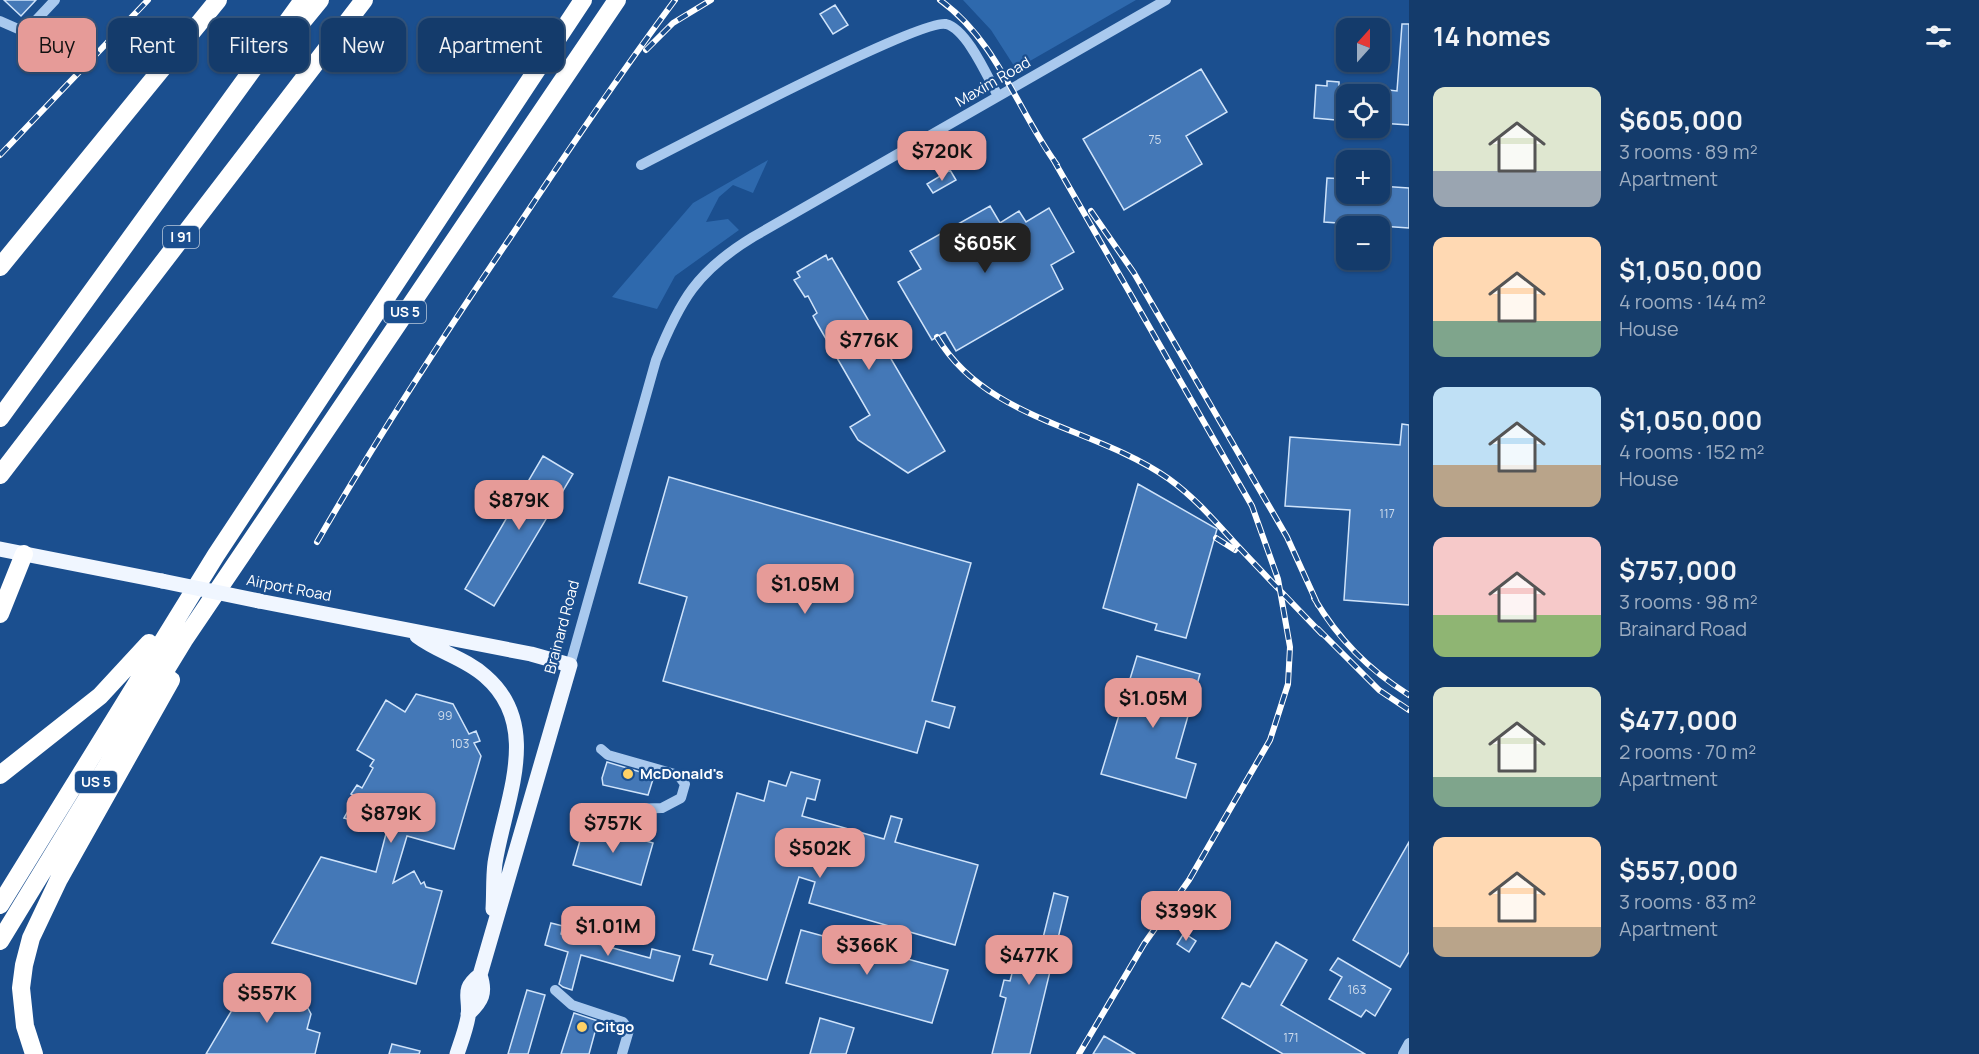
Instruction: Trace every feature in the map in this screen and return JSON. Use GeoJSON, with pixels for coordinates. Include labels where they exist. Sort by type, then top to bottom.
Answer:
{"type":"FeatureCollection","features":[{"type":"Feature","properties":{"kind":"highway"},"geometry":{"type":"LineString","coordinates":[[0,267],[218,0]]}},
{"type":"Feature","properties":{"kind":"highway","name":"I 91"},"geometry":{"type":"LineString","coordinates":[[0,418],[303,0]]}},
{"type":"Feature","properties":{"kind":"highway"},"geometry":{"type":"LineString","coordinates":[[222,113],[290,41],[320,0]]}},
{"type":"Feature","properties":{"kind":"highway","name":"I 91"},"geometry":{"type":"LineString","coordinates":[[0,476],[364,0]]}},
{"type":"Feature","properties":{"kind":"highway","name":"US 5"},"geometry":{"type":"LineString","coordinates":[[0,905],[135,682],[274,465],[583,0]]}},
{"type":"Feature","properties":{"kind":"highway","name":"US 5"},"geometry":{"type":"LineString","coordinates":[[0,941],[195,624],[617,0]]}},
{"type":"Feature","properties":{"kind":"highway"},"geometry":{"type":"LineString","coordinates":[[0,775],[27,751],[100,696],[137,658],[163,623],[242,502],[274,465]]}},
{"type":"Feature","properties":{"kind":"highway"},"geometry":{"type":"LineString","coordinates":[[0,614],[24,554]]}},
{"type":"Feature","properties":{"kind":"highway"},"geometry":{"type":"LineString","coordinates":[[34,1054],[25,1026],[21,988],[31,938],[64,870],[165,692],[195,624]]}},
{"type":"Feature","properties":{"kind":"highway"},"geometry":{"type":"LineString","coordinates":[[0,766],[27,751]]}},
{"type":"Feature","properties":{"kind":"main road","name":"Airport Road"},"geometry":{"type":"LineString","coordinates":[[0,549],[531,654],[570,665]]}},
{"type":"Feature","properties":{"kind":"main road"},"geometry":{"type":"LineString","coordinates":[[413,632],[485,676],[502,696],[514,722],[517,760],[495,864],[492,933]]}},
{"type":"Feature","properties":{"kind":"main road","name":"Brainard Road"},"geometry":{"type":"LineString","coordinates":[[457,1054],[468,1014],[466,999],[470,982],[480,975],[570,665]]}},
{"type":"Feature","properties":{"kind":"street"},"geometry":{"type":"LineString","coordinates":[[0,21],[25,32],[55,0]]}},
{"type":"Feature","properties":{"kind":"street","name":"Maxim Road"},"geometry":{"type":"LineString","coordinates":[[688,292],[712,265],[750,239],[1166,0]]}},
{"type":"Feature","properties":{"kind":"street"},"geometry":{"type":"LineString","coordinates":[[641,165],[870,51],[934,24],[947,24],[958,31],[976,55],[998,96]]}},
{"type":"Feature","properties":{"kind":"street","name":"Brainard Road"},"geometry":{"type":"LineString","coordinates":[[570,665],[656,360],[671,323],[688,292]]}},
{"type":"Feature","properties":{"kind":"street"},"geometry":{"type":"LineString","coordinates":[[601,748],[608,755],[678,775],[685,784],[681,798],[662,808],[622,809]]}},
{"type":"Feature","properties":{"kind":"street"},"geometry":{"type":"LineString","coordinates":[[555,990],[572,1005],[623,1022],[629,1030],[622,1054]]}},
{"type":"Feature","properties":{"kind":"street"},"geometry":{"type":"LineString","coordinates":[[1403,1054],[1409,1043]]}},
{"type":"Feature","properties":{"kind":"shaded area"},"geometry":{"type":"Polygon","coordinates":[[[963,0],[1136,0],[1016,69],[991,30],[963,0]]]}},
{"type":"Feature","properties":{"kind":"shaded area"},"geometry":{"type":"Polygon","coordinates":[[[768,160],[753,193],[733,185],[719,197],[706,222],[728,219],[739,230],[675,276],[657,309],[612,297],[693,203],[768,160]]]}},
{"type":"Feature","properties":{"kind":"building"},"geometry":{"type":"Polygon","coordinates":[[[4,0],[36,0],[21,16],[4,0]]]}},
{"type":"Feature","properties":{"kind":"building"},"geometry":{"type":"Polygon","coordinates":[[[835,5],[848,25],[833,34],[820,14],[835,5]]]}},
{"type":"Feature","properties":{"kind":"building"},"geometry":{"type":"Polygon","coordinates":[[[1402,24],[1409,24],[1409,125],[1390,124],[1390,90],[1397,91],[1402,24]]]}},
{"type":"Feature","properties":{"kind":"building"},"geometry":{"type":"Polygon","coordinates":[[[1201,69],[1227,112],[1186,136],[1202,164],[1124,210],[1083,139],[1201,69]]]}},
{"type":"Feature","properties":{"kind":"building"},"geometry":{"type":"Polygon","coordinates":[[[1327,81],[1339,82],[1336,84],[1336,120],[1314,118],[1316,85],[1327,86],[1327,81]]]}},
{"type":"Feature","properties":{"kind":"building"},"geometry":{"type":"Polygon","coordinates":[[[950,170],[956,180],[933,193],[927,184],[950,170]]]}},
{"type":"Feature","properties":{"kind":"building"},"geometry":{"type":"Polygon","coordinates":[[[1327,178],[1336,178],[1336,204],[1390,204],[1390,187],[1409,188],[1409,228],[1390,227],[1390,216],[1336,216],[1336,223],[1324,222],[1327,178]]]}},
{"type":"Feature","properties":{"kind":"building"},"geometry":{"type":"Polygon","coordinates":[[[990,206],[1000,223],[1019,211],[1026,222],[1049,208],[1074,252],[1051,265],[1063,289],[956,351],[945,332],[932,340],[898,282],[921,269],[910,251],[990,206]]]}},
{"type":"Feature","properties":{"kind":"building"},"geometry":{"type":"Polygon","coordinates":[[[826,255],[828,260],[832,258],[945,451],[908,473],[858,440],[850,427],[870,415],[813,316],[817,313],[808,296],[805,297],[794,280],[800,277],[797,272],[826,255]]]}},
{"type":"Feature","properties":{"kind":"building"},"geometry":{"type":"Polygon","coordinates":[[[1402,424],[1409,425],[1409,605],[1344,600],[1350,510],[1285,506],[1290,437],[1400,445],[1402,424]]]}},
{"type":"Feature","properties":{"kind":"building"},"geometry":{"type":"Polygon","coordinates":[[[543,456],[573,474],[494,606],[465,589],[543,456]]]}},
{"type":"Feature","properties":{"kind":"building"},"geometry":{"type":"Polygon","coordinates":[[[669,477],[971,563],[932,701],[955,707],[949,728],[926,721],[917,753],[663,681],[687,597],[639,583],[669,477]]]}},
{"type":"Feature","properties":{"kind":"building"},"geometry":{"type":"Polygon","coordinates":[[[1138,484],[1217,529],[1186,638],[1155,630],[1157,624],[1103,608],[1138,484]]]}},
{"type":"Feature","properties":{"kind":"building"},"geometry":{"type":"Polygon","coordinates":[[[1137,656],[1200,674],[1176,758],[1196,764],[1186,798],[1101,774],[1137,656]]]}},
{"type":"Feature","properties":{"kind":"building"},"geometry":{"type":"Polygon","coordinates":[[[416,694],[453,704],[469,734],[476,731],[480,741],[474,743],[481,756],[454,849],[407,836],[393,883],[414,871],[421,884],[424,882],[426,887],[442,891],[416,984],[272,943],[321,857],[376,872],[387,830],[344,818],[356,797],[351,794],[357,785],[362,788],[373,768],[370,766],[374,760],[357,750],[386,700],[405,712],[416,694]]]}},
{"type":"Feature","properties":{"kind":"building","name":"McDonald's"},"geometry":{"type":"Polygon","coordinates":[[[607,762],[654,776],[648,795],[603,785],[602,778],[607,762]]]}},
{"type":"Feature","properties":{"kind":"building"},"geometry":{"type":"Polygon","coordinates":[[[791,772],[820,780],[815,800],[807,798],[802,816],[884,839],[891,816],[902,819],[895,842],[978,865],[955,945],[809,903],[815,882],[799,877],[767,980],[710,964],[713,955],[693,950],[737,793],[764,801],[769,781],[786,786],[791,772]]]}},
{"type":"Feature","properties":{"kind":"building"},"geometry":{"type":"Polygon","coordinates":[[[585,823],[653,843],[641,885],[573,865],[585,823]]]}},
{"type":"Feature","properties":{"kind":"building"},"geometry":{"type":"Polygon","coordinates":[[[1409,842],[1409,952],[1400,967],[1353,940],[1409,842]]]}},
{"type":"Feature","properties":{"kind":"building"},"geometry":{"type":"Polygon","coordinates":[[[1054,893],[1068,897],[1030,1054],[992,1054],[1006,998],[1000,996],[1004,980],[1010,981],[1022,936],[1042,942],[1054,893]]]}},
{"type":"Feature","properties":{"kind":"building"},"geometry":{"type":"Polygon","coordinates":[[[551,923],[563,926],[561,934],[650,958],[652,949],[680,956],[673,981],[581,955],[572,990],[563,987],[559,984],[568,952],[545,945],[551,923]]]}},
{"type":"Feature","properties":{"kind":"building"},"geometry":{"type":"Polygon","coordinates":[[[801,930],[948,970],[932,1023],[786,983],[801,930]]]}},
{"type":"Feature","properties":{"kind":"building"},"geometry":{"type":"Polygon","coordinates":[[[1184,933],[1196,941],[1189,952],[1177,944],[1184,933]]]}},
{"type":"Feature","properties":{"kind":"building"},"geometry":{"type":"Polygon","coordinates":[[[1276,942],[1307,960],[1281,1005],[1365,1054],[1283,1054],[1222,1018],[1242,983],[1250,987],[1276,942]]]}},
{"type":"Feature","properties":{"kind":"building"},"geometry":{"type":"Polygon","coordinates":[[[1338,958],[1391,989],[1375,1016],[1366,1010],[1361,1017],[1329,999],[1342,977],[1330,970],[1338,958]]]}},
{"type":"Feature","properties":{"kind":"building"},"geometry":{"type":"Polygon","coordinates":[[[274,980],[291,984],[287,993],[302,997],[311,1014],[307,1029],[320,1033],[315,1054],[206,1054],[248,983],[271,989],[274,980]]]}},
{"type":"Feature","properties":{"kind":"building"},"geometry":{"type":"Polygon","coordinates":[[[527,990],[545,995],[528,1054],[508,1054],[527,990]]]}},
{"type":"Feature","properties":{"kind":"building","name":"Citgo"},"geometry":{"type":"Polygon","coordinates":[[[574,1013],[598,1021],[589,1054],[561,1054],[574,1013]]]}},
{"type":"Feature","properties":{"kind":"building"},"geometry":{"type":"Polygon","coordinates":[[[820,1018],[854,1028],[846,1054],[810,1054],[820,1018]]]}},
{"type":"Feature","properties":{"kind":"building"},"geometry":{"type":"Polygon","coordinates":[[[1104,1036],[1135,1054],[1093,1054],[1104,1036]]]}},
{"type":"Feature","properties":{"kind":"building"},"geometry":{"type":"Polygon","coordinates":[[[392,1044],[420,1051],[419,1054],[389,1054],[392,1044]]]}},
{"type":"Feature","properties":{"kind":"railway"},"geometry":{"type":"LineString","coordinates":[[0,155],[148,0]]}},
{"type":"Feature","properties":{"kind":"railway"},"geometry":{"type":"LineString","coordinates":[[317,542],[461,310],[592,116],[675,0]]}},
{"type":"Feature","properties":{"kind":"railway"},"geometry":{"type":"LineString","coordinates":[[646,50],[673,23],[711,0]]}},
{"type":"Feature","properties":{"kind":"railway"},"geometry":{"type":"LineString","coordinates":[[940,0],[960,17],[992,56],[1057,165]]}},
{"type":"Feature","properties":{"kind":"railway"},"geometry":{"type":"LineString","coordinates":[[1053,159],[1252,506],[1278,579],[1290,647],[1288,684],[1270,740],[1189,880],[1144,944],[1079,1054]]}},
{"type":"Feature","properties":{"kind":"railway"},"geometry":{"type":"LineString","coordinates":[[1091,211],[1134,273],[1287,537],[1318,605]]}},
{"type":"Feature","properties":{"kind":"railway"},"geometry":{"type":"LineString","coordinates":[[937,337],[958,365],[984,387],[1013,405],[1140,461],[1169,479],[1203,509],[1322,634]]}},
{"type":"Feature","properties":{"kind":"railway"},"geometry":{"type":"LineString","coordinates":[[1216,538],[1235,550]]}},
{"type":"Feature","properties":{"kind":"railway"},"geometry":{"type":"LineString","coordinates":[[1314,598],[1356,653],[1380,675],[1409,695]]}},
{"type":"Feature","properties":{"kind":"railway"},"geometry":{"type":"LineString","coordinates":[[1318,629],[1379,690],[1409,710]]}},
{"type":"Feature","properties":{"kind":"place","name":"McDonald's"},"geometry":{"type":"Point","coordinates":[628,774]}},
{"type":"Feature","properties":{"kind":"place","name":"Citgo"},"geometry":{"type":"Point","coordinates":[582,1027]}}]}
